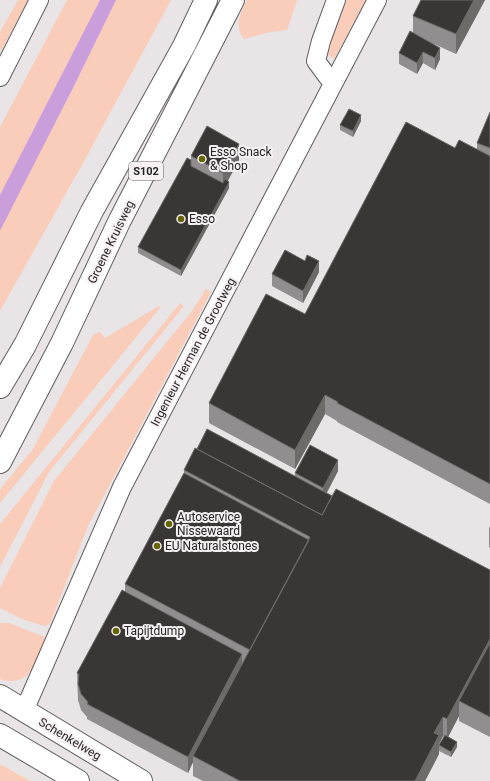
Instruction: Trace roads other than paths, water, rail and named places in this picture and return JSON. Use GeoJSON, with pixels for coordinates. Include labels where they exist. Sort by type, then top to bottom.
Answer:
{"type":"FeatureCollection","features":[{"type":"Feature","properties":{"kind":"main road","name":"S102"},"geometry":{"type":"LineString","coordinates":[[0,387],[25,345],[92,211],[184,46],[206,0]]}},
{"type":"Feature","properties":{"kind":"main road","name":"Groene Kruisweg"},"geometry":{"type":"LineString","coordinates":[[0,462],[62,343],[119,222],[233,0]]}},
{"type":"Feature","properties":{"kind":"main road","name":"Schenkelweg"},"geometry":{"type":"LineString","coordinates":[[0,696],[141,781]]}},
{"type":"Feature","properties":{"kind":"main road"},"geometry":{"type":"LineString","coordinates":[[0,735],[78,781]]}},
{"type":"Feature","properties":{"kind":"street"},"geometry":{"type":"LineString","coordinates":[[0,77],[39,0]]}},
{"type":"Feature","properties":{"kind":"street"},"geometry":{"type":"LineString","coordinates":[[333,84],[316,61],[321,41],[336,0]]}},
{"type":"Feature","properties":{"kind":"street","name":"Ingenieur Herman de Grootweg"},"geometry":{"type":"LineString","coordinates":[[24,711],[122,487],[377,0]]}},
{"type":"Feature","properties":{"kind":"place","name":"Esso Snack & Shop"},"geometry":{"type":"Point","coordinates":[202,159]}},
{"type":"Feature","properties":{"kind":"place","name":"Esso"},"geometry":{"type":"Point","coordinates":[181,219]}},
{"type":"Feature","properties":{"kind":"place","name":"Autoservice Nissewaard"},"geometry":{"type":"Point","coordinates":[169,524]}},
{"type":"Feature","properties":{"kind":"place","name":"EU Naturalstones"},"geometry":{"type":"Point","coordinates":[157,546]}},
{"type":"Feature","properties":{"kind":"place","name":"Tapijtdump"},"geometry":{"type":"Point","coordinates":[116,631]}}]}
